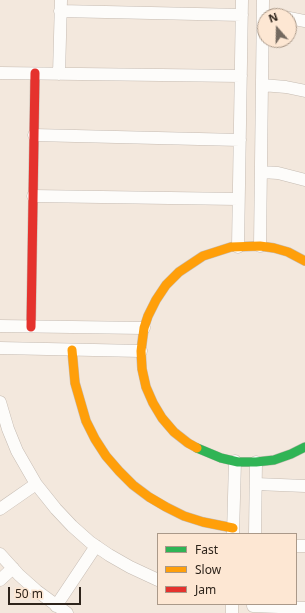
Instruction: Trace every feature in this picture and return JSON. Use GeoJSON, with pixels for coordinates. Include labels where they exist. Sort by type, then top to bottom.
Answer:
{"type":"FeatureCollection","features":[{"type":"Feature","properties":{"kind":"street"},"geometry":{"type":"LineString","coordinates":[[238,246],[242,0]]}},
{"type":"Feature","properties":{"kind":"street"},"geometry":{"type":"LineString","coordinates":[[59,74],[61,5],[242,15]]}},
{"type":"Feature","properties":{"kind":"street"},"geometry":{"type":"LineString","coordinates":[[260,246],[263,48]]}},
{"type":"Feature","properties":{"kind":"street"},"geometry":{"type":"LineString","coordinates":[[0,73],[241,76]]}},
{"type":"Feature","properties":{"kind":"street"},"geometry":{"type":"LineString","coordinates":[[31,327],[35,73]]}},
{"type":"Feature","properties":{"kind":"street"},"geometry":{"type":"LineString","coordinates":[[262,85],[286,87],[305,91]]}},
{"type":"Feature","properties":{"kind":"street"},"geometry":{"type":"LineString","coordinates":[[34,135],[240,140]]}},
{"type":"Feature","properties":{"kind":"street"},"geometry":{"type":"LineString","coordinates":[[261,172],[305,180]]}},
{"type":"Feature","properties":{"kind":"street"},"geometry":{"type":"LineString","coordinates":[[33,196],[238,199]]}},
{"type":"Feature","properties":{"kind":"street"},"geometry":{"type":"LineString","coordinates":[[305,261],[288,252],[260,246],[238,246],[203,256],[179,272],[166,285],[156,300],[144,328],[141,351],[142,369],[146,386],[153,403],[162,418],[174,432],[188,443],[204,452],[220,458],[235,461],[256,462],[274,460],[305,447]]}},
{"type":"Feature","properties":{"kind":"street"},"geometry":{"type":"LineString","coordinates":[[0,326],[144,328]]}},
{"type":"Feature","properties":{"kind":"street"},"geometry":{"type":"LineString","coordinates":[[0,348],[141,351]]}},
{"type":"Feature","properties":{"kind":"street"},"geometry":{"type":"LineString","coordinates":[[72,350],[75,383],[86,421],[95,439],[106,456],[119,471],[133,485],[149,497],[166,508],[184,516],[233,531],[235,461]]}},
{"type":"Feature","properties":{"kind":"street"},"geometry":{"type":"LineString","coordinates":[[0,402],[8,429],[17,451],[36,484],[56,509],[67,521],[96,546],[130,567],[157,580]]}},
{"type":"Feature","properties":{"kind":"street"},"geometry":{"type":"LineString","coordinates":[[255,533],[256,462]]}},
{"type":"Feature","properties":{"kind":"street"},"geometry":{"type":"LineString","coordinates":[[0,509],[36,484]]}},
{"type":"Feature","properties":{"kind":"street"},"geometry":{"type":"LineString","coordinates":[[256,484],[305,486]]}},
{"type":"Feature","properties":{"kind":"street"},"geometry":{"type":"LineString","coordinates":[[56,606],[96,546]]}},
{"type":"Feature","properties":{"kind":"street"},"geometry":{"type":"LineString","coordinates":[[0,554],[37,591],[67,613]]}},
{"type":"Feature","properties":{"kind":"street"},"geometry":{"type":"LineString","coordinates":[[0,580],[13,568]]}},
{"type":"Feature","properties":{"kind":"street"},"geometry":{"type":"LineString","coordinates":[[253,608],[305,608]]}},
{"type":"Feature","properties":{"kind":"traffic: fast"},"geometry":{"type":"LineString","coordinates":[[197,448],[221,458],[238,462],[256,462],[274,460],[305,447]]}},
{"type":"Feature","properties":{"kind":"traffic: slow"},"geometry":{"type":"LineString","coordinates":[[197,448],[174,432],[162,418],[146,387],[142,369],[141,351],[144,328],[156,300],[166,285],[179,272],[203,256],[231,247],[260,246],[274,248],[288,252],[305,261]]}},
{"type":"Feature","properties":{"kind":"traffic: slow"},"geometry":{"type":"LineString","coordinates":[[72,350],[75,383],[86,421],[106,456],[119,471],[133,485],[166,507],[184,516],[203,522],[233,528]]}},
{"type":"Feature","properties":{"kind":"traffic: jam"},"geometry":{"type":"LineString","coordinates":[[31,327],[35,73]]}}]}
